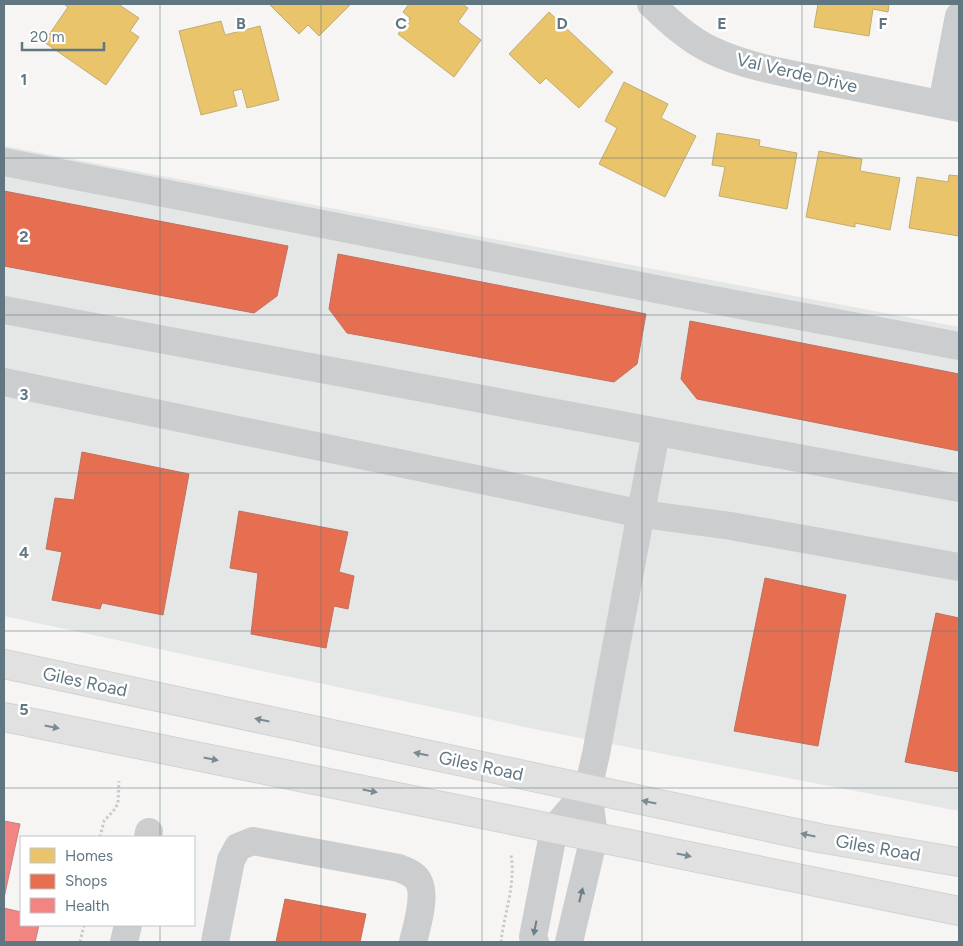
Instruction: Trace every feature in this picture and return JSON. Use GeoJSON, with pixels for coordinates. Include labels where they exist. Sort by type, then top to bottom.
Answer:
{"type":"FeatureCollection","features":[{"type":"Feature","properties":{"kind":"main road","name":"Giles Road"},"geometry":{"type":"LineString","coordinates":[[4,664],[819,838],[959,862]]}},
{"type":"Feature","properties":{"kind":"main road"},"geometry":{"type":"LineString","coordinates":[[4,717],[959,911]]}},
{"type":"Feature","properties":{"kind":"street","name":"Val Verde Drive"},"geometry":{"type":"LineString","coordinates":[[651,4],[696,42],[735,60],[770,70],[951,106]]}},
{"type":"Feature","properties":{"kind":"street"},"geometry":{"type":"LineString","coordinates":[[951,106],[959,16]]}},
{"type":"Feature","properties":{"kind":"street"},"geometry":{"type":"LineString","coordinates":[[4,162],[686,295],[959,346]]}},
{"type":"Feature","properties":{"kind":"street"},"geometry":{"type":"LineString","coordinates":[[4,310],[959,488]]}},
{"type":"Feature","properties":{"kind":"street"},"geometry":{"type":"LineString","coordinates":[[4,382],[642,514],[731,526],[959,567]]}},
{"type":"Feature","properties":{"kind":"street"},"geometry":{"type":"LineString","coordinates":[[569,942],[594,837],[588,789],[642,514],[656,432]]}},
{"type":"Feature","properties":{"kind":"street"},"geometry":{"type":"LineString","coordinates":[[535,942],[533,937],[554,829],[588,789]]}},
{"type":"Feature","properties":{"kind":"street"},"geometry":{"type":"LineString","coordinates":[[215,942],[232,860],[238,847],[253,841],[399,868],[414,875],[422,887],[414,942]]}},
{"type":"Feature","properties":{"kind":"street"},"geometry":{"type":"LineString","coordinates":[[124,942],[128,926]]}},
{"type":"Feature","properties":{"kind":"path"},"geometry":{"type":"LineString","coordinates":[[100,836],[104,821],[118,803],[119,781]]}},
{"type":"Feature","properties":{"kind":"path"},"geometry":{"type":"LineString","coordinates":[[501,942],[512,878],[513,866],[511,855]]}},
{"type":"Feature","properties":{"kind":"path"},"geometry":{"type":"LineString","coordinates":[[80,942],[84,926]]}},
{"type":"Feature","properties":{"kind":"shaded area"},"geometry":{"type":"Polygon","coordinates":[[[4,146],[959,327],[959,811],[539,730],[4,616],[4,146]]]}},
{"type":"Feature","properties":{"kind":"building: Homes"},"geometry":{"type":"Polygon","coordinates":[[[64,4],[118,4],[139,18],[130,31],[139,37],[106,85],[44,42],[68,7],[64,4]]]}},
{"type":"Feature","properties":{"kind":"building: Homes"},"geometry":{"type":"Polygon","coordinates":[[[269,4],[351,4],[319,36],[308,25],[299,34],[269,4]]]}},
{"type":"Feature","properties":{"kind":"building: Homes"},"geometry":{"type":"Polygon","coordinates":[[[409,4],[462,4],[468,8],[458,22],[481,40],[454,77],[398,34],[410,18],[403,12],[409,4]]]}},
{"type":"Feature","properties":{"kind":"building: Homes"},"geometry":{"type":"Polygon","coordinates":[[[818,4],[889,4],[888,12],[873,9],[869,36],[814,27],[818,4]]]}},
{"type":"Feature","properties":{"kind":"building: Homes"},"geometry":{"type":"Polygon","coordinates":[[[549,12],[613,72],[579,108],[546,78],[540,84],[509,54],[549,12]]]}},
{"type":"Feature","properties":{"kind":"building: Homes"},"geometry":{"type":"Polygon","coordinates":[[[221,21],[225,35],[260,26],[279,100],[247,108],[242,89],[233,91],[237,106],[201,115],[179,31],[221,21]]]}},
{"type":"Feature","properties":{"kind":"building: Homes"},"geometry":{"type":"Polygon","coordinates":[[[624,82],[668,104],[661,118],[696,136],[665,197],[599,164],[617,128],[605,121],[624,82]]]}},
{"type":"Feature","properties":{"kind":"building: Homes"},"geometry":{"type":"Polygon","coordinates":[[[717,133],[760,140],[759,146],[797,153],[787,209],[719,196],[725,167],[712,165],[717,133]]]}},
{"type":"Feature","properties":{"kind":"building: Homes"},"geometry":{"type":"Polygon","coordinates":[[[819,151],[862,159],[860,171],[900,178],[890,230],[855,223],[855,227],[806,217],[819,151]]]}},
{"type":"Feature","properties":{"kind":"building: Homes"},"geometry":{"type":"Polygon","coordinates":[[[949,175],[959,176],[959,236],[909,228],[917,177],[948,182],[949,175]]]}},
{"type":"Feature","properties":{"kind":"building: Shops"},"geometry":{"type":"Polygon","coordinates":[[[4,191],[288,246],[277,296],[254,313],[4,266],[4,191]]]}},
{"type":"Feature","properties":{"kind":"building: Shops"},"geometry":{"type":"Polygon","coordinates":[[[338,254],[646,314],[637,364],[614,382],[347,333],[329,309],[338,254]]]}},
{"type":"Feature","properties":{"kind":"building: Shops"},"geometry":{"type":"Polygon","coordinates":[[[690,321],[959,374],[959,451],[697,399],[681,379],[690,321]]]}},
{"type":"Feature","properties":{"kind":"building: Shops"},"geometry":{"type":"Polygon","coordinates":[[[82,452],[189,474],[163,615],[102,603],[100,609],[52,600],[62,552],[46,549],[55,498],[74,500],[82,452]]]}},
{"type":"Feature","properties":{"kind":"building: Shops"},"geometry":{"type":"Polygon","coordinates":[[[239,511],[348,532],[339,572],[354,576],[348,609],[334,606],[326,648],[251,634],[258,573],[230,568],[239,511]]]}},
{"type":"Feature","properties":{"kind":"building: Shops"},"geometry":{"type":"Polygon","coordinates":[[[765,578],[846,595],[818,746],[734,731],[765,578]]]}},
{"type":"Feature","properties":{"kind":"building: Shops"},"geometry":{"type":"Polygon","coordinates":[[[936,613],[959,618],[959,772],[905,762],[936,613]]]}},
{"type":"Feature","properties":{"kind":"building: Shops"},"geometry":{"type":"Polygon","coordinates":[[[285,899],[366,914],[360,942],[276,942],[285,899]]]}},
{"type":"Feature","properties":{"kind":"building: Health"},"geometry":{"type":"Polygon","coordinates":[[[4,821],[20,824],[4,898],[4,821]]]}},
{"type":"Feature","properties":{"kind":"building: Health"},"geometry":{"type":"Polygon","coordinates":[[[4,908],[20,912],[20,926],[39,926],[35,942],[4,942],[4,908]]]}}]}
